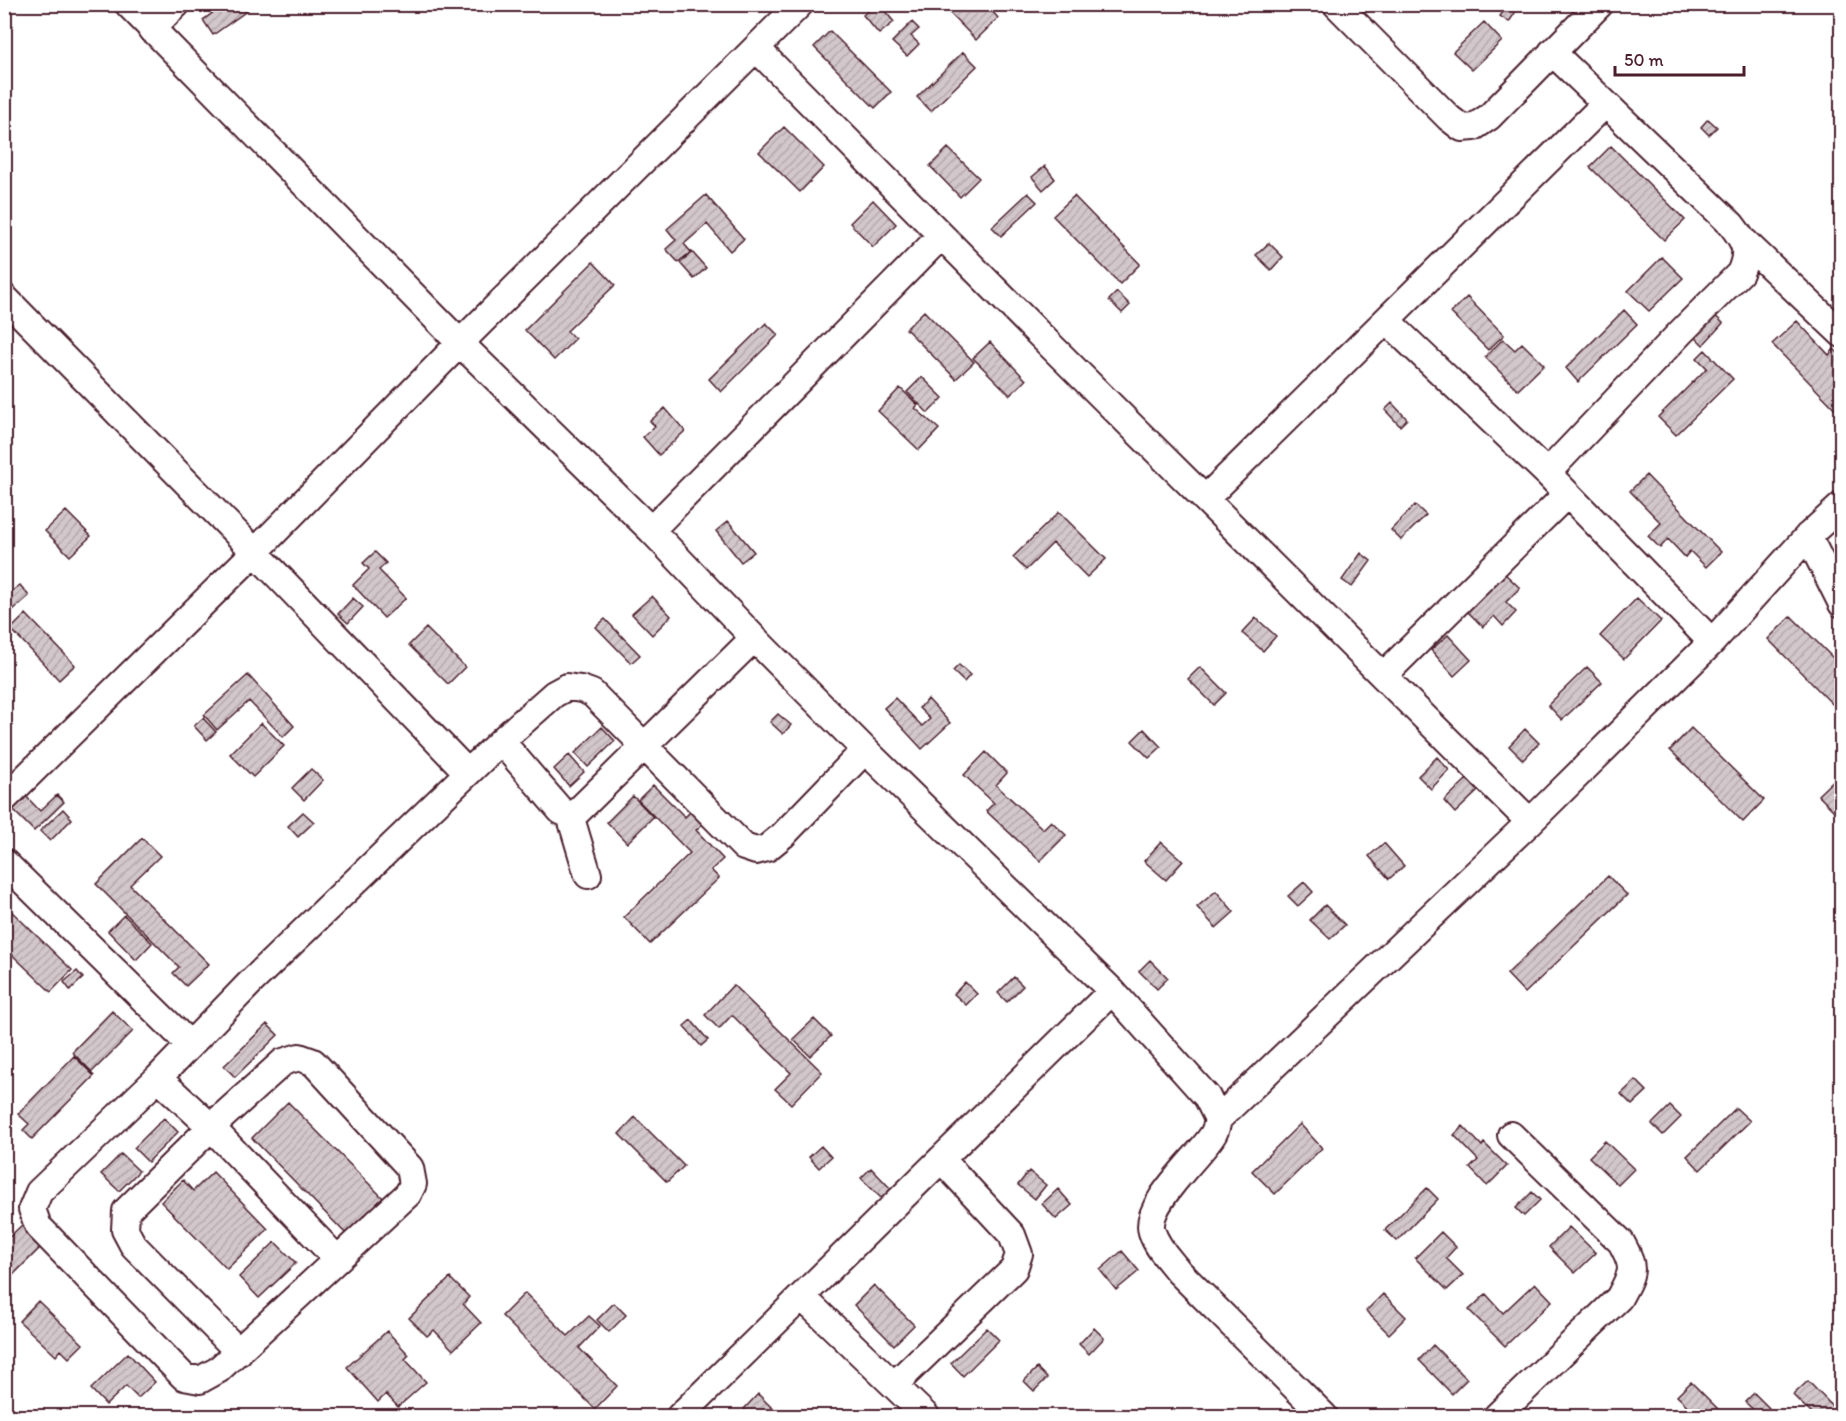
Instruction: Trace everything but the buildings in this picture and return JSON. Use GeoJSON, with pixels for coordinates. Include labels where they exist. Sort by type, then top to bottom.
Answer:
{"type":"FeatureCollection","features":[{"type":"Feature","properties":{"kind":"street"},"geometry":{"type":"LineString","coordinates":[[128,4],[460,343],[651,530],[865,750],[1112,991],[1207,1097],[1218,1119]]}},
{"type":"Feature","properties":{"kind":"street"},"geometry":{"type":"LineString","coordinates":[[151,29],[177,4]]}},
{"type":"Feature","properties":{"kind":"street"},"geometry":{"type":"LineString","coordinates":[[1336,4],[1449,118],[1462,128],[1474,127],[1490,117],[1600,4]]}},
{"type":"Feature","properties":{"kind":"street"},"geometry":{"type":"LineString","coordinates":[[4,799],[255,552],[798,5]]}},
{"type":"Feature","properties":{"kind":"street"},"geometry":{"type":"LineString","coordinates":[[756,48],[941,236],[1530,822]]}},
{"type":"Feature","properties":{"kind":"street"},"geometry":{"type":"LineString","coordinates":[[1552,52],[1842,334]]}},
{"type":"Feature","properties":{"kind":"street"},"geometry":{"type":"LineString","coordinates":[[1205,499],[1605,104]]}},
{"type":"Feature","properties":{"kind":"street"},"geometry":{"type":"LineString","coordinates":[[651,530],[941,236]]}},
{"type":"Feature","properties":{"kind":"street"},"geometry":{"type":"LineString","coordinates":[[1547,473],[1740,273],[1746,261],[1745,242]]}},
{"type":"Feature","properties":{"kind":"street"},"geometry":{"type":"LineString","coordinates":[[4,297],[468,773]]}},
{"type":"Feature","properties":{"kind":"street"},"geometry":{"type":"LineString","coordinates":[[1387,321],[1547,473],[1712,642]]}},
{"type":"Feature","properties":{"kind":"street"},"geometry":{"type":"LineString","coordinates":[[1383,676],[1567,494]]}},
{"type":"Feature","properties":{"kind":"street"},"geometry":{"type":"LineString","coordinates":[[1324,1416],[1178,1271],[1158,1246],[1151,1230],[1154,1213],[1173,1181],[1213,1135],[1218,1119],[1530,822],[1712,642],[1808,536],[1842,505]]}},
{"type":"Feature","properties":{"kind":"street"},"geometry":{"type":"LineString","coordinates":[[1808,536],[1842,604]]}},
{"type":"Feature","properties":{"kind":"street"},"geometry":{"type":"LineString","coordinates":[[501,741],[561,812],[570,815],[577,812],[754,638]]}},
{"type":"Feature","properties":{"kind":"street"},"geometry":{"type":"LineString","coordinates":[[239,1352],[133,1245],[125,1230],[126,1211],[211,1127],[283,1062],[298,1057],[313,1062],[410,1168],[413,1184],[408,1194],[239,1352],[207,1377],[200,1380],[184,1377],[38,1226],[32,1209],[39,1192],[158,1078],[250,983],[501,741],[554,694],[567,687],[592,693],[744,847],[756,851],[767,848],[783,835],[865,750]]}},
{"type":"Feature","properties":{"kind":"street"},"geometry":{"type":"LineString","coordinates":[[570,815],[588,875]]}},
{"type":"Feature","properties":{"kind":"street"},"geometry":{"type":"LineString","coordinates":[[4,862],[189,1044]]}},
{"type":"Feature","properties":{"kind":"street"},"geometry":{"type":"LineString","coordinates":[[680,1416],[1112,991]]}},
{"type":"Feature","properties":{"kind":"street"},"geometry":{"type":"LineString","coordinates":[[158,1078],[211,1127],[337,1259]]}},
{"type":"Feature","properties":{"kind":"street"},"geometry":{"type":"LineString","coordinates":[[1497,1416],[1619,1298],[1630,1277],[1632,1261],[1621,1242],[1511,1135]]}},
{"type":"Feature","properties":{"kind":"street"},"geometry":{"type":"LineString","coordinates":[[894,1385],[1014,1269],[1019,1254],[1012,1235],[941,1159]]}},
{"type":"Feature","properties":{"kind":"street"},"geometry":{"type":"LineString","coordinates":[[801,1297],[926,1416]]}}]}
